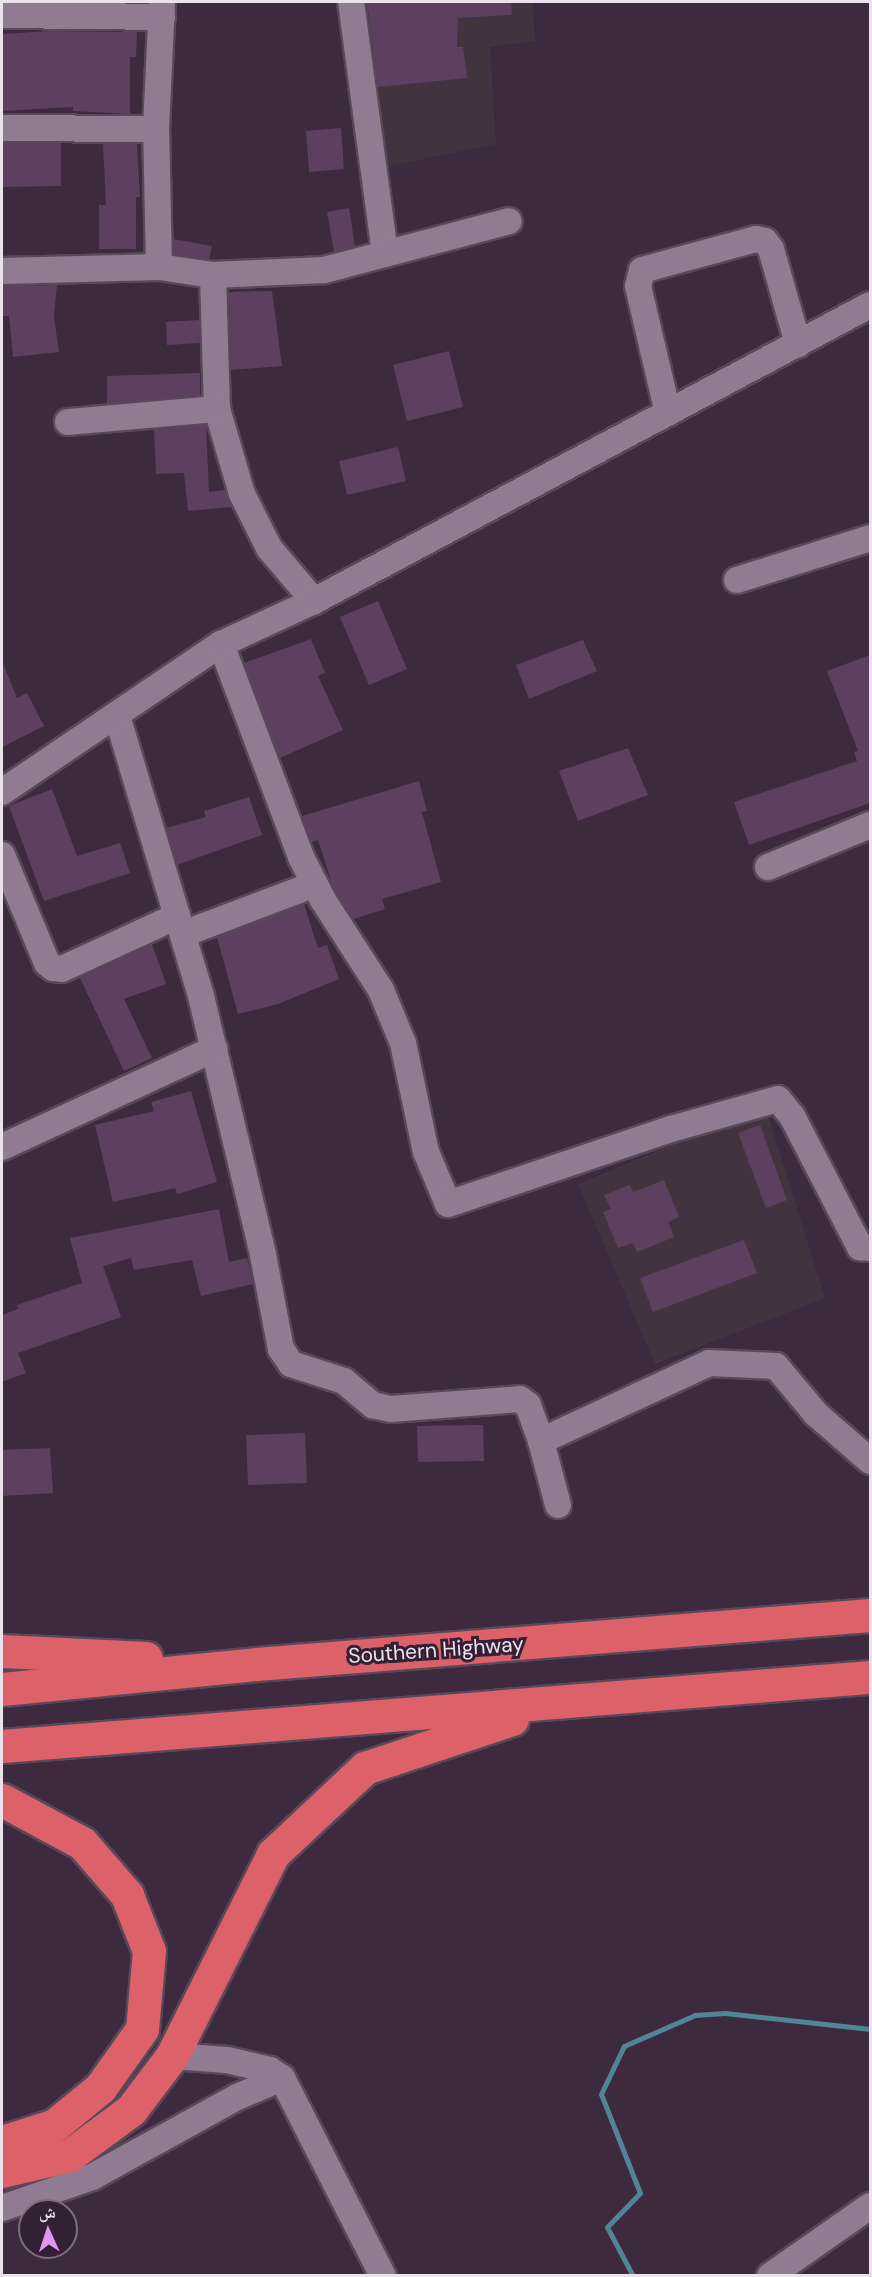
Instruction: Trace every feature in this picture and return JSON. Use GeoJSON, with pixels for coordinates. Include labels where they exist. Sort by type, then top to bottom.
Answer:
{"type":"FeatureCollection","features":[{"type":"Feature","properties":{"kind":"highway","name":"Southern Highway"},"geometry":{"type":"LineString","coordinates":[[2,1689],[256,1664],[870,1616]]}},
{"type":"Feature","properties":{"kind":"highway"},"geometry":{"type":"LineString","coordinates":[[2,1651],[256,1664]]}},
{"type":"Feature","properties":{"kind":"highway"},"geometry":{"type":"LineString","coordinates":[[2,1746],[870,1677]]}},
{"type":"Feature","properties":{"kind":"highway"},"geometry":{"type":"LineString","coordinates":[[2,2171],[70,2155],[131,2110],[172,2056],[273,1854],[365,1768],[571,1701]]}},
{"type":"Feature","properties":{"kind":"highway"},"geometry":{"type":"LineString","coordinates":[[2,1800],[82,1843],[128,1895],[149,1951],[142,2029],[100,2088],[55,2125],[2,2142]]}},
{"type":"Feature","properties":{"kind":"street"},"geometry":{"type":"LineString","coordinates":[[351,2],[385,254]]}},
{"type":"Feature","properties":{"kind":"street"},"geometry":{"type":"LineString","coordinates":[[2,15],[162,9],[156,129],[159,267]]}},
{"type":"Feature","properties":{"kind":"street"},"geometry":{"type":"LineString","coordinates":[[2,128],[156,129]]}},
{"type":"Feature","properties":{"kind":"street"},"geometry":{"type":"LineString","coordinates":[[2,271],[159,267],[213,275],[324,270],[509,221]]}},
{"type":"Feature","properties":{"kind":"street"},"geometry":{"type":"LineString","coordinates":[[668,413],[638,286],[642,270],[756,239],[765,241],[771,249],[798,344]]}},
{"type":"Feature","properties":{"kind":"street"},"geometry":{"type":"LineString","coordinates":[[213,275],[217,409],[242,494],[269,548],[314,601]]}},
{"type":"Feature","properties":{"kind":"street"},"geometry":{"type":"LineString","coordinates":[[2,792],[221,644],[314,601],[870,305]]}},
{"type":"Feature","properties":{"kind":"street"},"geometry":{"type":"LineString","coordinates":[[68,422],[217,409]]}},
{"type":"Feature","properties":{"kind":"street"},"geometry":{"type":"LineString","coordinates":[[737,580],[870,538]]}},
{"type":"Feature","properties":{"kind":"street"},"geometry":{"type":"LineString","coordinates":[[221,644],[272,787],[315,884],[381,990],[404,1043],[426,1152],[447,1204],[670,1129],[778,1099],[792,1116],[860,1247],[870,1248]]}},
{"type":"Feature","properties":{"kind":"street"},"geometry":{"type":"LineString","coordinates":[[117,716],[180,925],[214,1049],[263,1255],[281,1349],[291,1364],[344,1381],[373,1405],[391,1409],[520,1399],[528,1405],[541,1440],[558,1504]]}},
{"type":"Feature","properties":{"kind":"street"},"geometry":{"type":"LineString","coordinates":[[768,867],[870,825]]}},
{"type":"Feature","properties":{"kind":"street"},"geometry":{"type":"LineString","coordinates":[[2,855],[47,963],[53,968],[62,969],[180,925],[315,884]]}},
{"type":"Feature","properties":{"kind":"street"},"geometry":{"type":"LineString","coordinates":[[2,1147],[214,1049]]}},
{"type":"Feature","properties":{"kind":"street"},"geometry":{"type":"LineString","coordinates":[[541,1440],[709,1363],[776,1366],[816,1414],[870,1461]]}},
{"type":"Feature","properties":{"kind":"street"},"geometry":{"type":"LineString","coordinates":[[172,2056],[227,2060],[270,2070],[282,2078],[383,2276]]}},
{"type":"Feature","properties":{"kind":"street"},"geometry":{"type":"LineString","coordinates":[[2,2208],[92,2177],[237,2097],[282,2078]]}},
{"type":"Feature","properties":{"kind":"street"},"geometry":{"type":"LineString","coordinates":[[770,2276],[870,2206]]}},
{"type":"Feature","properties":{"kind":"shaded area"},"geometry":{"type":"Polygon","coordinates":[[[362,2],[533,2],[535,41],[490,47],[496,144],[385,167],[362,2]]]}},
{"type":"Feature","properties":{"kind":"shaded area"},"geometry":{"type":"Polygon","coordinates":[[[765,1106],[825,1298],[655,1364],[578,1184],[765,1106]]]}},
{"type":"Feature","properties":{"kind":"building"},"geometry":{"type":"Polygon","coordinates":[[[367,2],[511,2],[512,15],[458,18],[457,47],[463,47],[467,78],[378,87],[367,2]]]}},
{"type":"Feature","properties":{"kind":"building"},"geometry":{"type":"Polygon","coordinates":[[[48,31],[137,32],[136,57],[130,57],[130,114],[73,111],[73,107],[2,111],[2,34],[48,31]]]}},
{"type":"Feature","properties":{"kind":"building"},"geometry":{"type":"Polygon","coordinates":[[[341,128],[344,169],[309,172],[306,131],[341,128]]]}},
{"type":"Feature","properties":{"kind":"building"},"geometry":{"type":"Polygon","coordinates":[[[2,143],[61,143],[61,186],[2,187],[2,143]]]}},
{"type":"Feature","properties":{"kind":"building"},"geometry":{"type":"Polygon","coordinates":[[[103,144],[137,144],[140,197],[136,197],[136,249],[99,249],[99,205],[106,205],[103,144]]]}},
{"type":"Feature","properties":{"kind":"building"},"geometry":{"type":"Polygon","coordinates":[[[349,208],[355,246],[334,252],[327,212],[349,208]]]}},
{"type":"Feature","properties":{"kind":"building"},"geometry":{"type":"Polygon","coordinates":[[[173,239],[212,246],[209,259],[174,254],[173,239]]]}},
{"type":"Feature","properties":{"kind":"building"},"geometry":{"type":"Polygon","coordinates":[[[57,285],[54,317],[59,352],[13,357],[9,316],[2,316],[3,286],[57,285]]]}},
{"type":"Feature","properties":{"kind":"building"},"geometry":{"type":"Polygon","coordinates":[[[272,291],[282,366],[231,370],[229,292],[272,291]]]}},
{"type":"Feature","properties":{"kind":"building"},"geometry":{"type":"Polygon","coordinates":[[[199,320],[200,343],[167,345],[166,322],[199,320]]]}},
{"type":"Feature","properties":{"kind":"building"},"geometry":{"type":"Polygon","coordinates":[[[449,351],[463,407],[407,421],[393,365],[449,351]]]}},
{"type":"Feature","properties":{"kind":"building"},"geometry":{"type":"Polygon","coordinates":[[[200,373],[200,395],[107,404],[107,376],[200,373]]]}},
{"type":"Feature","properties":{"kind":"building"},"geometry":{"type":"Polygon","coordinates":[[[206,425],[209,492],[225,490],[232,507],[188,511],[184,473],[156,474],[154,430],[206,425]]]}},
{"type":"Feature","properties":{"kind":"building"},"geometry":{"type":"Polygon","coordinates":[[[398,447],[406,481],[347,495],[339,461],[398,447]]]}},
{"type":"Feature","properties":{"kind":"building"},"geometry":{"type":"Polygon","coordinates":[[[378,601],[407,669],[369,685],[340,617],[378,601]]]}},
{"type":"Feature","properties":{"kind":"building"},"geometry":{"type":"Polygon","coordinates":[[[311,639],[325,673],[318,676],[343,730],[280,758],[244,663],[311,639]]]}},
{"type":"Feature","properties":{"kind":"building"},"geometry":{"type":"Polygon","coordinates":[[[583,640],[597,671],[529,699],[516,665],[583,640]]]}},
{"type":"Feature","properties":{"kind":"building"},"geometry":{"type":"Polygon","coordinates":[[[870,655],[870,803],[749,845],[734,802],[857,761],[854,752],[858,751],[827,671],[870,655]]]}},
{"type":"Feature","properties":{"kind":"building"},"geometry":{"type":"Polygon","coordinates":[[[2,661],[17,698],[27,693],[44,726],[2,747],[2,661]]]}},
{"type":"Feature","properties":{"kind":"building"},"geometry":{"type":"Polygon","coordinates":[[[628,748],[648,795],[578,821],[559,771],[628,748]]]}},
{"type":"Feature","properties":{"kind":"building"},"geometry":{"type":"Polygon","coordinates":[[[419,781],[427,811],[422,812],[441,882],[382,899],[385,909],[353,919],[332,884],[318,840],[311,842],[302,816],[419,781]]]}},
{"type":"Feature","properties":{"kind":"building"},"geometry":{"type":"Polygon","coordinates":[[[52,789],[77,856],[120,843],[130,873],[44,901],[9,806],[52,789]]]}},
{"type":"Feature","properties":{"kind":"building"},"geometry":{"type":"Polygon","coordinates":[[[249,797],[262,835],[177,865],[166,828],[206,817],[204,811],[249,797]]]}},
{"type":"Feature","properties":{"kind":"building"},"geometry":{"type":"Polygon","coordinates":[[[304,904],[318,948],[327,945],[339,979],[278,1004],[238,1014],[217,937],[304,904]]]}},
{"type":"Feature","properties":{"kind":"building"},"geometry":{"type":"Polygon","coordinates":[[[152,944],[166,984],[124,999],[152,1058],[124,1071],[80,978],[152,944]]]}},
{"type":"Feature","properties":{"kind":"building"},"geometry":{"type":"Polygon","coordinates":[[[191,1091],[217,1182],[177,1194],[175,1188],[113,1202],[95,1125],[154,1111],[151,1102],[191,1091]]]}},
{"type":"Feature","properties":{"kind":"building"},"geometry":{"type":"Polygon","coordinates":[[[760,1125],[787,1200],[766,1208],[738,1133],[760,1125]]]}},
{"type":"Feature","properties":{"kind":"building"},"geometry":{"type":"Polygon","coordinates":[[[664,1180],[679,1217],[668,1222],[674,1237],[637,1252],[633,1243],[618,1248],[603,1212],[611,1209],[604,1195],[630,1185],[633,1192],[664,1180]]]}},
{"type":"Feature","properties":{"kind":"building"},"geometry":{"type":"Polygon","coordinates":[[[219,1209],[229,1262],[247,1258],[253,1284],[201,1296],[192,1260],[134,1270],[131,1258],[103,1266],[121,1317],[18,1353],[26,1373],[2,1382],[2,1315],[18,1309],[17,1305],[82,1283],[70,1238],[219,1209]]]}},
{"type":"Feature","properties":{"kind":"building"},"geometry":{"type":"Polygon","coordinates":[[[744,1240],[757,1273],[653,1312],[640,1278],[744,1240]]]}},
{"type":"Feature","properties":{"kind":"building"},"geometry":{"type":"Polygon","coordinates":[[[483,1425],[484,1461],[418,1462],[417,1426],[483,1425]]]}},
{"type":"Feature","properties":{"kind":"building"},"geometry":{"type":"Polygon","coordinates":[[[305,1433],[307,1483],[248,1485],[246,1435],[305,1433]]]}},
{"type":"Feature","properties":{"kind":"building"},"geometry":{"type":"Polygon","coordinates":[[[50,1448],[53,1493],[2,1496],[2,1450],[50,1448]]]}},
{"type":"Feature","properties":{"kind":"waterway"},"geometry":{"type":"LineString","coordinates":[[633,2276],[607,2227],[640,2193],[601,2094],[624,2046],[695,2015],[725,2013],[870,2029]]}}]}
